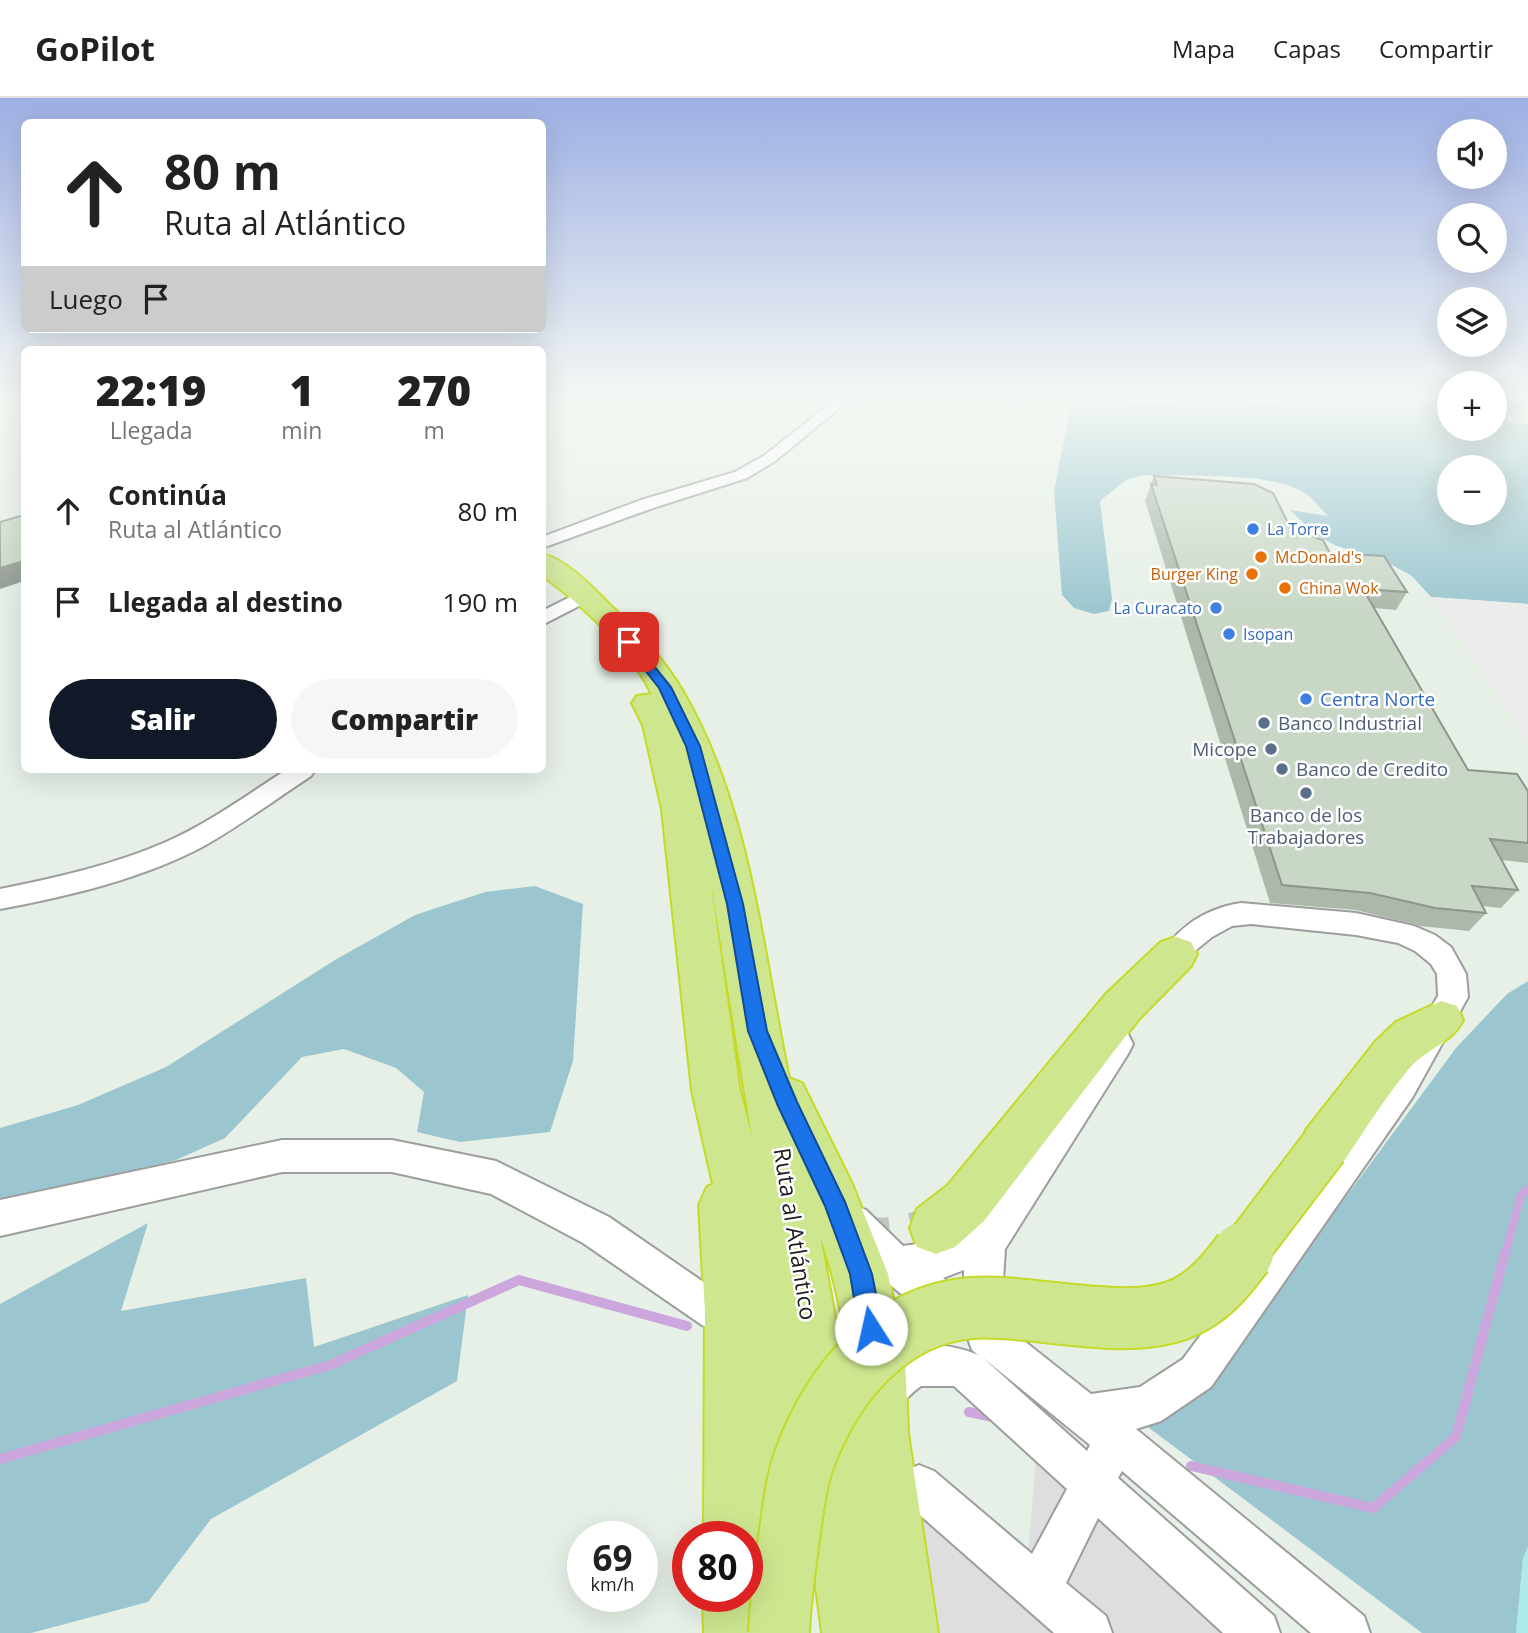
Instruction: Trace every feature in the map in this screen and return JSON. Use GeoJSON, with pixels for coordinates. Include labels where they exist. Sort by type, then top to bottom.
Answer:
{"type":"FeatureCollection","features":[{"type":"Feature","properties":{"kind":"highway","name":"Ruta al Atlántico"},"geometry":{"type":"LineString","coordinates":[[546,565],[587,597],[629,642],[665,687],[693,746],[735,904],[797,1246],[856,1633]]}},
{"type":"Feature","properties":{"kind":"highway","name":"Ruta al Atlántico"},"geometry":{"type":"LineString","coordinates":[[546,583],[572,602],[614,649],[642,690],[659,725],[680,809],[716,1091],[757,1255],[779,1453],[808,1633]]}},
{"type":"Feature","properties":{"kind":"highway"},"geometry":{"type":"LineString","coordinates":[[659,725],[678,764],[689,801],[730,1015],[743,1104],[766,1174]]}},
{"type":"Feature","properties":{"kind":"highway"},"geometry":{"type":"LineString","coordinates":[[936,1228],[966,1203],[1122,1007],[1176,954]]}},
{"type":"Feature","properties":{"kind":"highway"},"geometry":{"type":"LineString","coordinates":[[779,1633],[792,1519],[803,1462],[830,1401],[850,1373],[889,1339],[926,1315],[970,1308],[1151,1317],[1167,1315],[1208,1295],[1226,1277],[1392,1055],[1412,1036],[1441,1020]]}},
{"type":"Feature","properties":{"kind":"highway"},"geometry":{"type":"LineString","coordinates":[[757,1031],[788,1106],[834,1202],[861,1274],[876,1356],[876,1416],[904,1633]]}},
{"type":"Feature","properties":{"kind":"highway"},"geometry":{"type":"LineString","coordinates":[[716,1091],[733,1313],[736,1521]]}},
{"type":"Feature","properties":{"kind":"highway"},"geometry":{"type":"LineString","coordinates":[[737,1612],[738,1633]]}},
{"type":"Feature","properties":{"kind":"street"},"geometry":{"type":"LineString","coordinates":[[546,542],[748,471]]}},
{"type":"Feature","properties":{"kind":"street"},"geometry":{"type":"LineString","coordinates":[[546,617],[572,602]]}},
{"type":"Feature","properties":{"kind":"street"},"geometry":{"type":"LineString","coordinates":[[0,899],[75,883],[156,857],[202,834],[298,773]]}},
{"type":"Feature","properties":{"kind":"street"},"geometry":{"type":"LineString","coordinates":[[1000,1347],[988,1326],[982,1296],[981,1268],[988,1242],[999,1221],[1176,954],[1191,936],[1207,924],[1233,915],[1258,913],[1390,930],[1409,935],[1431,947],[1448,962],[1455,981],[1454,998],[1401,1088],[1197,1373],[1147,1407],[1100,1427]]}},
{"type":"Feature","properties":{"kind":"street"},"geometry":{"type":"LineString","coordinates":[[0,1218],[282,1156],[392,1156],[495,1178],[596,1230],[715,1312]]}},
{"type":"Feature","properties":{"kind":"street"},"geometry":{"type":"LineString","coordinates":[[834,1202],[896,1265],[1100,1427],[1348,1633]]}},
{"type":"Feature","properties":{"kind":"street"},"geometry":{"type":"LineString","coordinates":[[896,1265],[940,1263],[973,1246],[999,1221]]}},
{"type":"Feature","properties":{"kind":"street"},"geometry":{"type":"LineString","coordinates":[[876,1416],[884,1396],[910,1368],[928,1363],[947,1363],[965,1369],[1257,1633]]}},
{"type":"Feature","properties":{"kind":"street"},"geometry":{"type":"LineString","coordinates":[[1038,1589],[1091,1482],[1100,1427]]}},
{"type":"Feature","properties":{"kind":"street"},"geometry":{"type":"LineString","coordinates":[[919,1486],[1089,1633]]}},
{"type":"Feature","properties":{"kind":"shaded area"},"geometry":{"type":"Polygon","coordinates":[[[1058,471],[1437,471],[1437,525],[1507,525],[1507,471],[1528,471],[1528,604],[1431,597],[1412,576],[1392,565],[1335,545],[1316,535],[1290,510],[1328,516],[1305,493],[1272,481],[1204,476],[1143,475],[1126,480],[1100,501],[1112,599],[1109,611],[1094,614],[1074,608],[1062,595],[1054,492],[1058,471]]]}},
{"type":"Feature","properties":{"kind":"shaded area"},"geometry":{"type":"Polygon","coordinates":[[[1431,597],[1528,604],[1528,740],[1431,597]]]}},
{"type":"Feature","properties":{"kind":"shaded area"},"geometry":{"type":"Polygon","coordinates":[[[535,886],[583,904],[573,1061],[550,1132],[460,1142],[417,1132],[424,1092],[396,1068],[344,1049],[302,1057],[225,1138],[176,1160],[0,1206],[0,1128],[78,1105],[166,1067],[335,960],[415,915],[485,892],[535,886]]]}},
{"type":"Feature","properties":{"kind":"shaded area"},"geometry":{"type":"Polygon","coordinates":[[[1528,981],[1528,1547],[1523,1558],[1516,1633],[1422,1633],[1148,1427],[1203,1390],[1456,1048],[1507,994],[1528,981]]]}},
{"type":"Feature","properties":{"kind":"shaded area"},"geometry":{"type":"Polygon","coordinates":[[[148,1223],[121,1311],[306,1278],[314,1347],[468,1295],[457,1381],[211,1519],[148,1602],[31,1633],[0,1633],[0,1304],[148,1223]]]}},
{"type":"Feature","properties":{"kind":"shaded area"},"geometry":{"type":"Polygon","coordinates":[[[1036,1458],[1235,1633],[925,1633],[900,1471],[1026,1578],[1036,1458]]]}},
{"type":"Feature","properties":{"kind":"shaded area"},"geometry":{"type":"Polygon","coordinates":[[[1528,1547],[1528,1633],[1516,1633],[1523,1558],[1528,1547]]]}},
{"type":"Feature","properties":{"kind":"building","name":"Centra Norte"},"geometry":{"type":"Polygon","coordinates":[[[1154,476],[1254,484],[1273,493],[1291,529],[1323,540],[1330,553],[1384,556],[1407,592],[1363,589],[1468,770],[1517,774],[1528,791],[1528,843],[1490,839],[1518,890],[1472,886],[1486,913],[1435,908],[1370,893],[1282,885],[1151,484],[1157,485],[1154,476]]]}},
{"type":"Feature","properties":{"kind":"building"},"geometry":{"type":"Polygon","coordinates":[[[21,516],[21,562],[0,568],[0,522],[21,516]]]}},
{"type":"Feature","properties":{"kind":"waterway"},"geometry":{"type":"LineString","coordinates":[[1505,1255],[1521,1194],[1528,1189]]}},
{"type":"Feature","properties":{"kind":"waterway"},"geometry":{"type":"LineString","coordinates":[[1191,1466],[1373,1508],[1456,1437],[1505,1253]]}},
{"type":"Feature","properties":{"kind":"waterway"},"geometry":{"type":"LineString","coordinates":[[0,1459],[330,1365],[519,1280],[687,1326]]}},
{"type":"Feature","properties":{"kind":"waterway"},"geometry":{"type":"LineString","coordinates":[[969,1412],[993,1417]]}},
{"type":"Feature","properties":{"kind":"tunnel"},"geometry":{"type":"LineString","coordinates":[[844,1238],[891,1240],[936,1228]]}},
{"type":"Feature","properties":{"kind":"place","name":"La Torre"},"geometry":{"type":"Point","coordinates":[1253,529]}},
{"type":"Feature","properties":{"kind":"place","name":"McDonald's"},"geometry":{"type":"Point","coordinates":[1261,557]}},
{"type":"Feature","properties":{"kind":"place","name":"Burger King"},"geometry":{"type":"Point","coordinates":[1252,574]}},
{"type":"Feature","properties":{"kind":"place","name":"China Wok"},"geometry":{"type":"Point","coordinates":[1285,588]}},
{"type":"Feature","properties":{"kind":"place","name":"La Curacato"},"geometry":{"type":"Point","coordinates":[1216,608]}},
{"type":"Feature","properties":{"kind":"place","name":"Isopan"},"geometry":{"type":"Point","coordinates":[1229,634]}},
{"type":"Feature","properties":{"kind":"place","name":"Centra Norte"},"geometry":{"type":"Point","coordinates":[1306,699]}},
{"type":"Feature","properties":{"kind":"place","name":"Banco Industrial"},"geometry":{"type":"Point","coordinates":[1264,723]}},
{"type":"Feature","properties":{"kind":"place","name":"Micope"},"geometry":{"type":"Point","coordinates":[1271,749]}},
{"type":"Feature","properties":{"kind":"place","name":"Banco de Credito"},"geometry":{"type":"Point","coordinates":[1282,769]}},
{"type":"Feature","properties":{"kind":"place","name":"Banco de los Trabajadores"},"geometry":{"type":"Point","coordinates":[1306,793]}},
{"type":"Feature","properties":{"kind":"route"},"geometry":{"type":"LineString","coordinates":[[629,642],[665,687],[693,746],[712,809],[735,904],[757,1031],[788,1106],[834,1202],[861,1274],[871,1329]]}}]}
